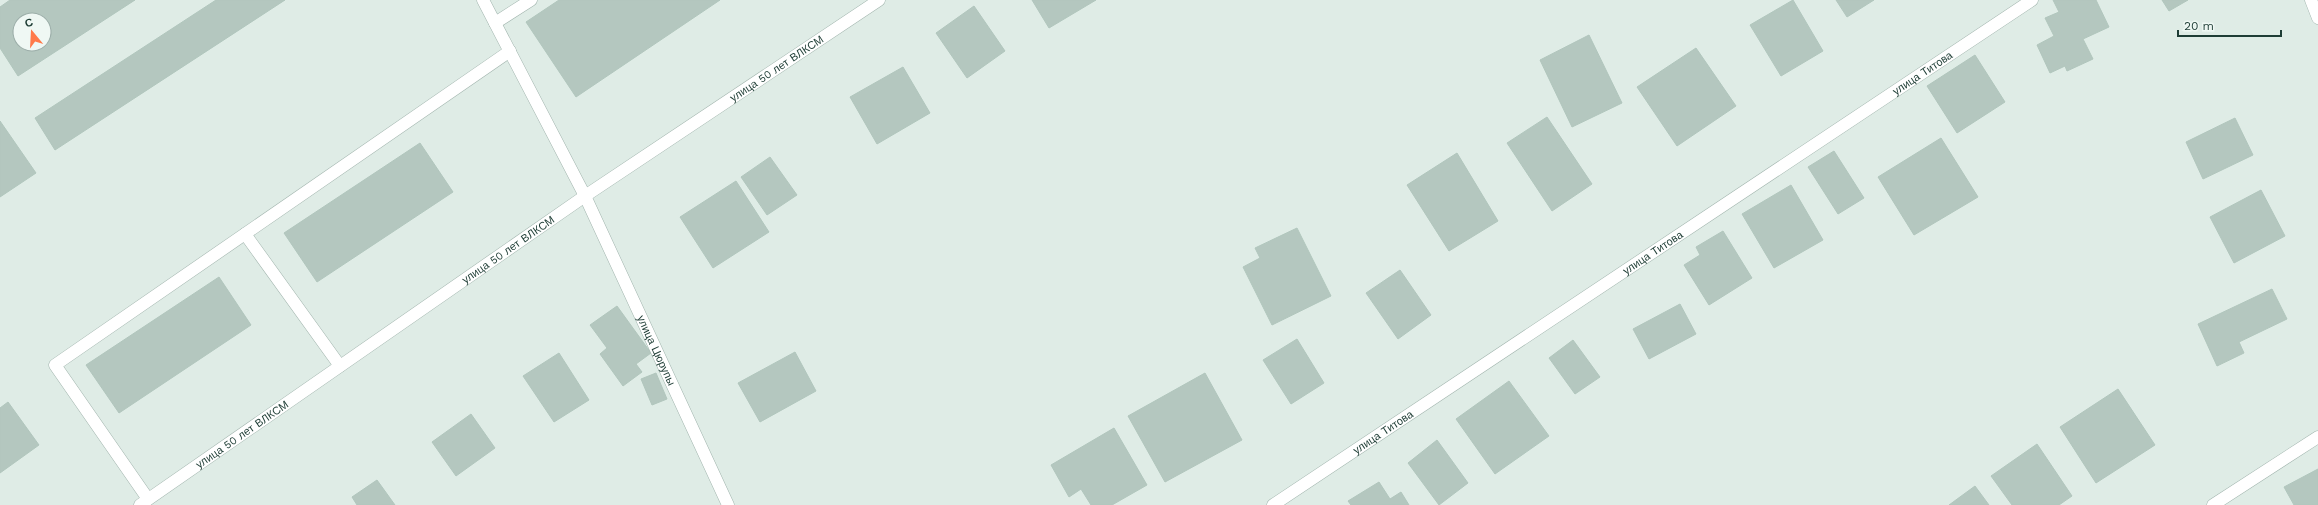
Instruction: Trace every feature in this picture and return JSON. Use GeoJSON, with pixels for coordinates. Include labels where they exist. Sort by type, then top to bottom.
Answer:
{"type":"FeatureCollection","features":[{"type":"Feature","properties":{"kind":"street","name":"улица Цюрупы"},"geometry":{"type":"LineString","coordinates":[[484,0],[585,196],[728,505]]}},
{"type":"Feature","properties":{"kind":"street"},"geometry":{"type":"LineString","coordinates":[[495,23],[531,0]]}},
{"type":"Feature","properties":{"kind":"street","name":"улица 50 лет ВЛКСМ"},"geometry":{"type":"LineString","coordinates":[[144,502],[585,196],[879,0]]}},
{"type":"Feature","properties":{"kind":"street","name":"улица Титова"},"geometry":{"type":"LineString","coordinates":[[1273,505],[2032,0]]}},
{"type":"Feature","properties":{"kind":"street"},"geometry":{"type":"LineString","coordinates":[[2311,0],[2318,18]]}},
{"type":"Feature","properties":{"kind":"street"},"geometry":{"type":"LineString","coordinates":[[144,502],[55,365],[510,51]]}},
{"type":"Feature","properties":{"kind":"street"},"geometry":{"type":"LineString","coordinates":[[245,234],[340,366]]}},
{"type":"Feature","properties":{"kind":"street"},"geometry":{"type":"LineString","coordinates":[[2213,505],[2318,437]]}},
{"type":"Feature","properties":{"kind":"building"},"geometry":{"type":"Polygon","coordinates":[[[10,0],[135,0],[18,76],[0,48],[0,7],[10,0]]]}},
{"type":"Feature","properties":{"kind":"building"},"geometry":{"type":"Polygon","coordinates":[[[216,0],[285,0],[55,150],[35,118],[216,0]]]}},
{"type":"Feature","properties":{"kind":"building"},"geometry":{"type":"Polygon","coordinates":[[[559,0],[720,0],[576,97],[526,22],[559,0]]]}},
{"type":"Feature","properties":{"kind":"building"},"geometry":{"type":"Polygon","coordinates":[[[1032,0],[1096,0],[1049,28],[1032,0]]]}},
{"type":"Feature","properties":{"kind":"building"},"geometry":{"type":"Polygon","coordinates":[[[1793,0],[1823,51],[1781,76],[1750,25],[1793,0]]]}},
{"type":"Feature","properties":{"kind":"building"},"geometry":{"type":"Polygon","coordinates":[[[1836,0],[1874,0],[1847,17],[1836,0]]]}},
{"type":"Feature","properties":{"kind":"building"},"geometry":{"type":"Polygon","coordinates":[[[2053,0],[2096,0],[2109,27],[2083,39],[2093,59],[2067,71],[2065,66],[2050,73],[2037,45],[2054,36],[2045,18],[2059,12],[2053,0]]]}},
{"type":"Feature","properties":{"kind":"building"},"geometry":{"type":"Polygon","coordinates":[[[2162,0],[2188,0],[2169,11],[2162,0]]]}},
{"type":"Feature","properties":{"kind":"building"},"geometry":{"type":"Polygon","coordinates":[[[974,6],[1005,51],[967,78],[936,33],[974,6]]]}},
{"type":"Feature","properties":{"kind":"building"},"geometry":{"type":"Polygon","coordinates":[[[1589,35],[1622,103],[1572,127],[1540,60],[1589,35]]]}},
{"type":"Feature","properties":{"kind":"building"},"geometry":{"type":"Polygon","coordinates":[[[1696,48],[1736,106],[1677,146],[1637,87],[1696,48]]]}},
{"type":"Feature","properties":{"kind":"building"},"geometry":{"type":"Polygon","coordinates":[[[1975,55],[2005,102],[1957,133],[1927,86],[1975,55]]]}},
{"type":"Feature","properties":{"kind":"building"},"geometry":{"type":"Polygon","coordinates":[[[903,67],[930,113],[877,144],[850,97],[903,67]]]}},
{"type":"Feature","properties":{"kind":"building"},"geometry":{"type":"Polygon","coordinates":[[[1547,117],[1592,184],[1552,211],[1507,143],[1547,117]]]}},
{"type":"Feature","properties":{"kind":"building"},"geometry":{"type":"Polygon","coordinates":[[[2235,118],[2253,155],[2203,179],[2186,142],[2235,118]]]}},
{"type":"Feature","properties":{"kind":"building"},"geometry":{"type":"Polygon","coordinates":[[[0,121],[36,173],[0,197],[0,121]]]}},
{"type":"Feature","properties":{"kind":"building"},"geometry":{"type":"Polygon","coordinates":[[[1941,138],[1978,197],[1914,235],[1878,177],[1941,138]]]}},
{"type":"Feature","properties":{"kind":"building"},"geometry":{"type":"Polygon","coordinates":[[[420,143],[453,192],[317,282],[284,233],[420,143]]]}},
{"type":"Feature","properties":{"kind":"building"},"geometry":{"type":"Polygon","coordinates":[[[1834,151],[1864,198],[1838,214],[1808,167],[1834,151]]]}},
{"type":"Feature","properties":{"kind":"building"},"geometry":{"type":"Polygon","coordinates":[[[1457,153],[1498,221],[1449,251],[1407,185],[1457,153]]]}},
{"type":"Feature","properties":{"kind":"building"},"geometry":{"type":"Polygon","coordinates":[[[770,157],[797,195],[767,215],[741,177],[770,157]]]}},
{"type":"Feature","properties":{"kind":"building"},"geometry":{"type":"Polygon","coordinates":[[[736,181],[769,232],[713,268],[680,217],[736,181]]]}},
{"type":"Feature","properties":{"kind":"building"},"geometry":{"type":"Polygon","coordinates":[[[1791,185],[1823,240],[1774,268],[1742,214],[1791,185]]]}},
{"type":"Feature","properties":{"kind":"building"},"geometry":{"type":"Polygon","coordinates":[[[2261,190],[2285,236],[2234,263],[2210,217],[2261,190]]]}},
{"type":"Feature","properties":{"kind":"building"},"geometry":{"type":"Polygon","coordinates":[[[1297,228],[1331,296],[1272,325],[1243,267],[1260,258],[1255,248],[1297,228]]]}},
{"type":"Feature","properties":{"kind":"building"},"geometry":{"type":"Polygon","coordinates":[[[1723,231],[1752,278],[1709,305],[1684,265],[1700,255],[1696,247],[1723,231]]]}},
{"type":"Feature","properties":{"kind":"building"},"geometry":{"type":"Polygon","coordinates":[[[1400,270],[1431,315],[1398,339],[1366,293],[1400,270]]]}},
{"type":"Feature","properties":{"kind":"building"},"geometry":{"type":"Polygon","coordinates":[[[219,277],[251,325],[119,413],[86,365],[219,277]]]}},
{"type":"Feature","properties":{"kind":"building"},"geometry":{"type":"Polygon","coordinates":[[[2272,289],[2287,319],[2239,342],[2244,353],[2217,366],[2198,324],[2272,289]]]}},
{"type":"Feature","properties":{"kind":"building"},"geometry":{"type":"Polygon","coordinates":[[[1680,304],[1696,334],[1649,359],[1633,329],[1680,304]]]}},
{"type":"Feature","properties":{"kind":"building"},"geometry":{"type":"Polygon","coordinates":[[[617,306],[651,353],[636,364],[642,372],[623,386],[600,354],[607,348],[590,325],[617,306]]]}},
{"type":"Feature","properties":{"kind":"building"},"geometry":{"type":"Polygon","coordinates":[[[1297,339],[1324,383],[1291,404],[1263,360],[1297,339]]]}},
{"type":"Feature","properties":{"kind":"building"},"geometry":{"type":"Polygon","coordinates":[[[1573,340],[1600,377],[1575,394],[1549,358],[1573,340]]]}},
{"type":"Feature","properties":{"kind":"building"},"geometry":{"type":"Polygon","coordinates":[[[795,352],[816,391],[760,422],[738,383],[795,352]]]}},
{"type":"Feature","properties":{"kind":"building"},"geometry":{"type":"Polygon","coordinates":[[[559,353],[589,400],[554,422],[523,376],[559,353]]]}},
{"type":"Feature","properties":{"kind":"building"},"geometry":{"type":"Polygon","coordinates":[[[656,373],[667,399],[652,405],[641,379],[656,373]]]}},
{"type":"Feature","properties":{"kind":"building"},"geometry":{"type":"Polygon","coordinates":[[[1205,373],[1242,440],[1165,482],[1128,416],[1205,373]]]}},
{"type":"Feature","properties":{"kind":"building"},"geometry":{"type":"Polygon","coordinates":[[[1509,381],[1549,436],[1495,474],[1456,419],[1509,381]]]}},
{"type":"Feature","properties":{"kind":"building"},"geometry":{"type":"Polygon","coordinates":[[[2118,389],[2155,445],[2096,483],[2060,427],[2118,389]]]}},
{"type":"Feature","properties":{"kind":"building"},"geometry":{"type":"Polygon","coordinates":[[[8,402],[39,445],[0,473],[0,408],[8,402]]]}},
{"type":"Feature","properties":{"kind":"building"},"geometry":{"type":"Polygon","coordinates":[[[471,414],[495,448],[456,476],[432,442],[471,414]]]}},
{"type":"Feature","properties":{"kind":"building"},"geometry":{"type":"Polygon","coordinates":[[[1114,428],[1147,485],[1112,505],[1091,505],[1081,489],[1069,497],[1051,465],[1114,428]]]}},
{"type":"Feature","properties":{"kind":"building"},"geometry":{"type":"Polygon","coordinates":[[[1437,440],[1468,483],[1439,505],[1408,463],[1437,440]]]}},
{"type":"Feature","properties":{"kind":"building"},"geometry":{"type":"Polygon","coordinates":[[[2037,444],[2072,496],[2059,505],[2012,505],[1991,476],[2037,444]]]}},
{"type":"Feature","properties":{"kind":"building"},"geometry":{"type":"Polygon","coordinates":[[[2318,469],[2318,505],[2294,505],[2284,487],[2318,469]]]}},
{"type":"Feature","properties":{"kind":"building"},"geometry":{"type":"Polygon","coordinates":[[[377,480],[395,505],[357,505],[352,497],[377,480]]]}},
{"type":"Feature","properties":{"kind":"building"},"geometry":{"type":"Polygon","coordinates":[[[1379,482],[1390,499],[1401,492],[1409,505],[1351,505],[1348,501],[1379,482]]]}},
{"type":"Feature","properties":{"kind":"building"},"geometry":{"type":"Polygon","coordinates":[[[1975,486],[1989,505],[1949,505],[1975,486]]]}}]}
